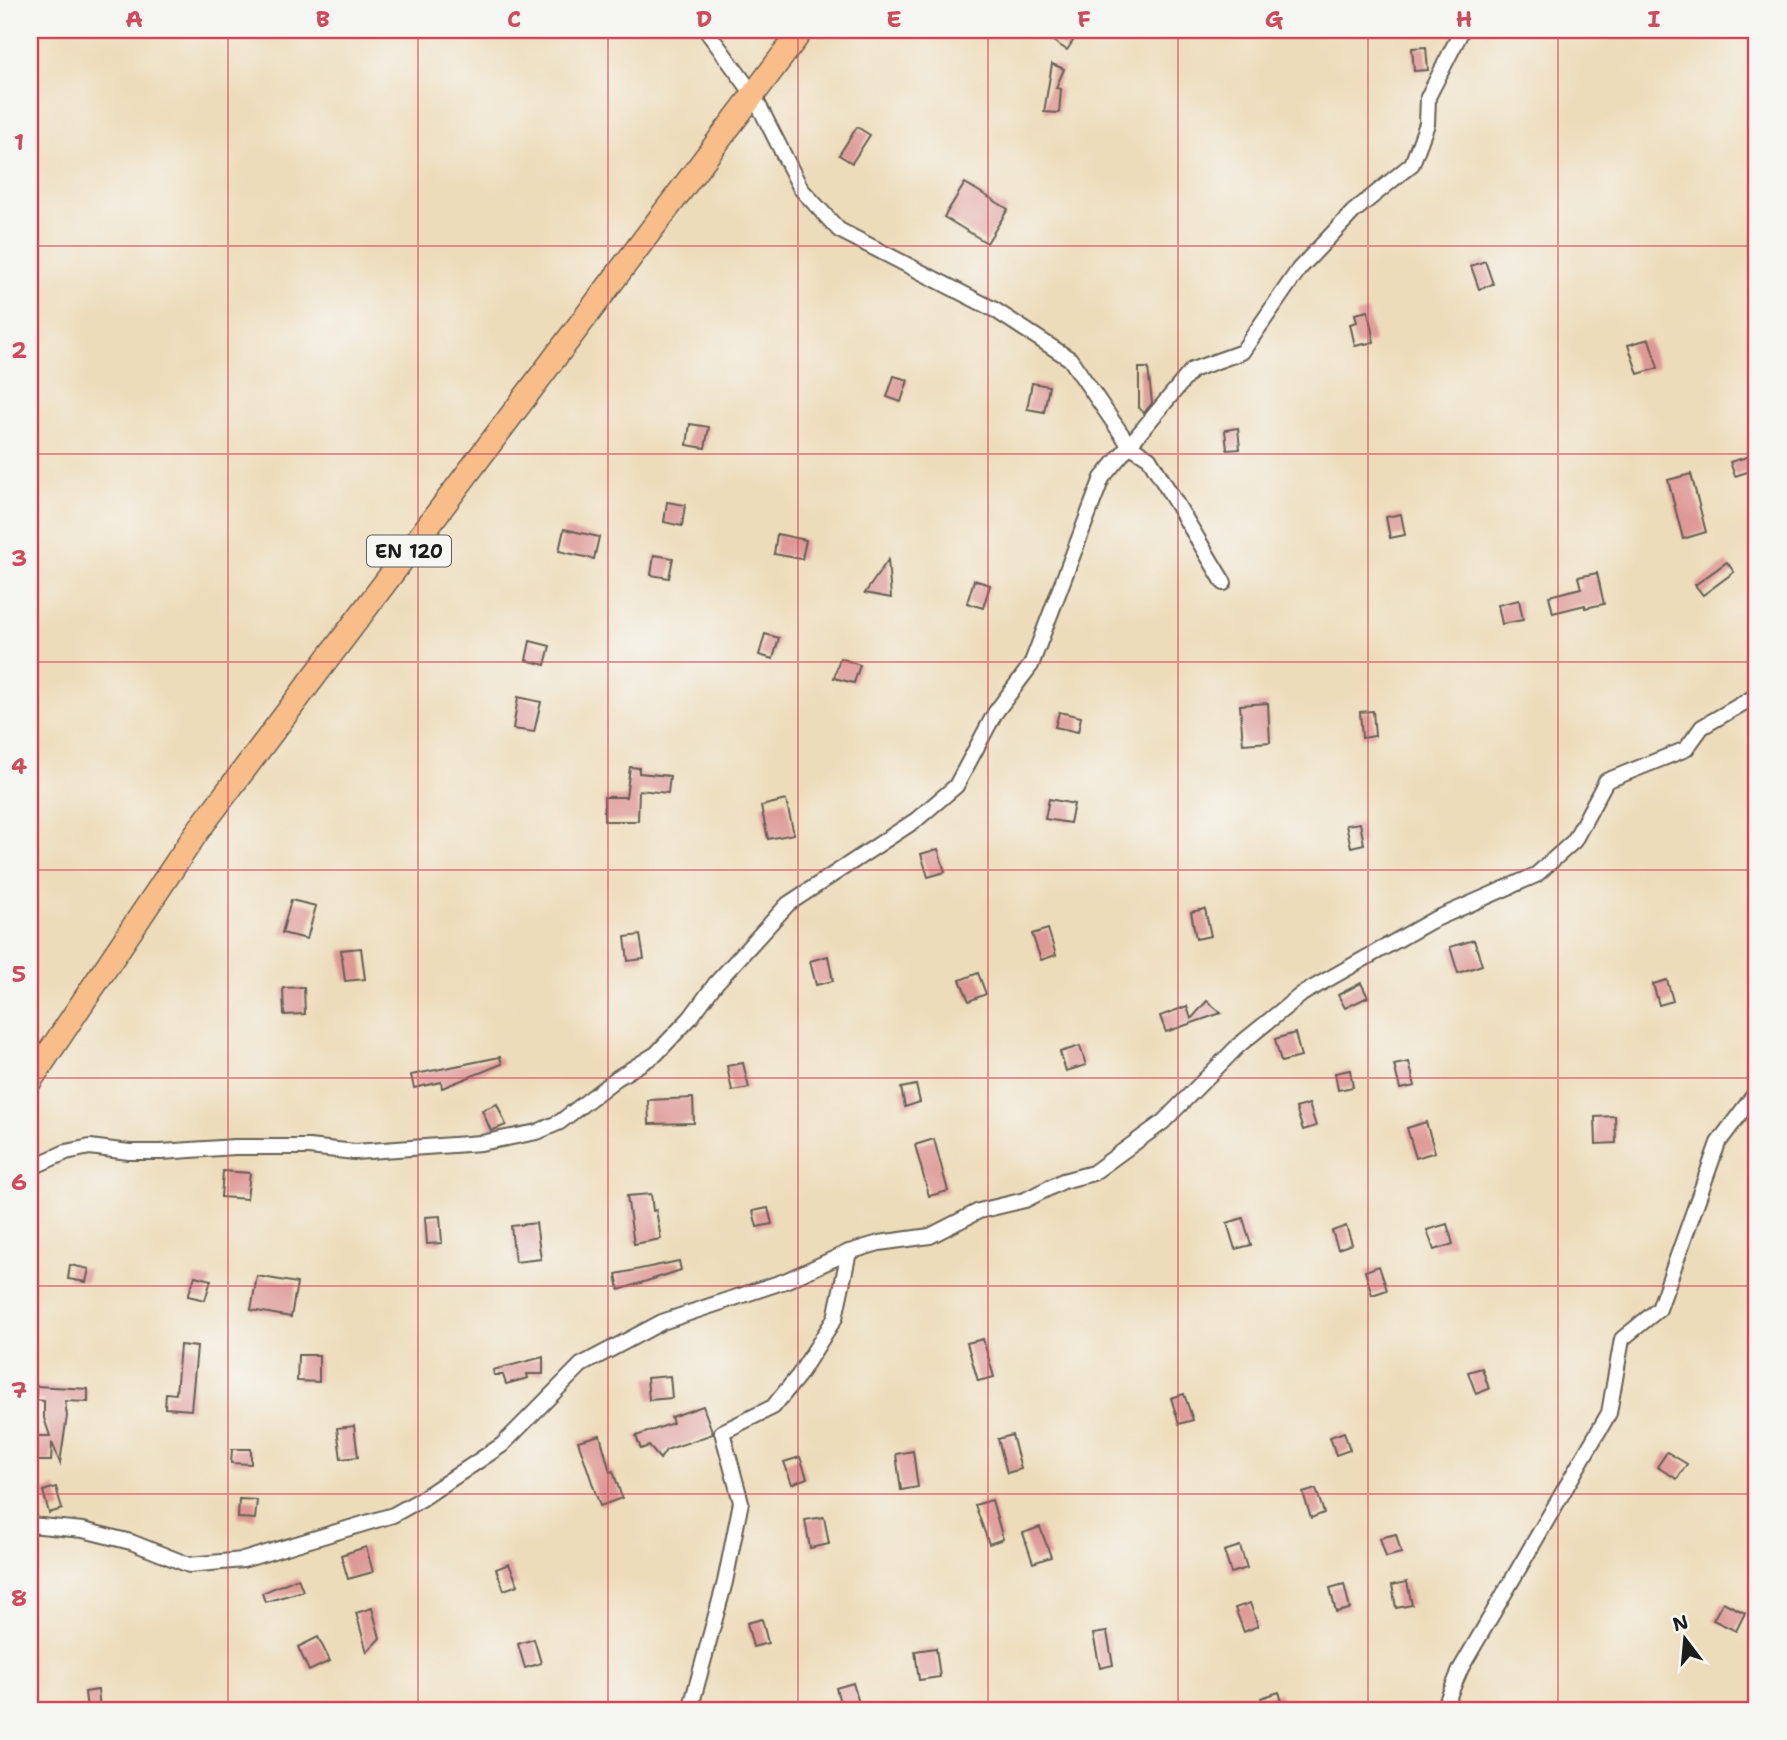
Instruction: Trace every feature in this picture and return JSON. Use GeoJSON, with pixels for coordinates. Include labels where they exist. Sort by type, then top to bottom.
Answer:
{"type":"FeatureCollection","features":[{"type":"Feature","properties":{"kind":"main road","name":"EN 120"},"geometry":{"type":"LineString","coordinates":[[30,1081],[197,832],[802,30]]}},
{"type":"Feature","properties":{"kind":"street"},"geometry":{"type":"LineString","coordinates":[[706,30],[753,94],[801,189],[839,230],[995,310],[1070,359],[1129,445],[1149,458],[1224,583]]}},
{"type":"Feature","properties":{"kind":"street"},"geometry":{"type":"LineString","coordinates":[[30,1168],[66,1152],[90,1147],[129,1152],[309,1147],[355,1152],[462,1146],[537,1132],[560,1122],[617,1078],[656,1054],[788,904],[916,820],[956,786],[995,713],[1031,665],[1102,478],[1192,370],[1242,352],[1299,269],[1353,212],[1412,164],[1427,124],[1428,97],[1462,30]]}},
{"type":"Feature","properties":{"kind":"street"},"geometry":{"type":"LineString","coordinates":[[30,1525],[83,1530],[131,1542],[189,1564],[243,1560],[393,1515],[421,1500],[502,1445],[581,1364],[662,1322],[785,1281],[849,1252],[878,1243],[930,1236],[979,1212],[1025,1200],[1063,1181],[1093,1173],[1163,1122],[1239,1045],[1302,994],[1431,921],[1536,875],[1574,841],[1606,781],[1686,749],[1702,727],[1757,693]]}},
{"type":"Feature","properties":{"kind":"street"},"geometry":{"type":"LineString","coordinates":[[1443,1710],[1461,1668],[1609,1413],[1622,1339],[1658,1309],[1718,1143],[1757,1091]]}},
{"type":"Feature","properties":{"kind":"street"},"geometry":{"type":"LineString","coordinates":[[690,1710],[725,1582],[741,1502],[722,1432],[773,1407],[799,1375],[835,1318],[849,1252]]}},
{"type":"Feature","properties":{"kind":"building"},"geometry":{"type":"Polygon","coordinates":[[[1061,30],[1070,30],[1077,35],[1067,50],[1053,41],[1061,30]]]}},
{"type":"Feature","properties":{"kind":"building"},"geometry":{"type":"Polygon","coordinates":[[[1426,47],[1428,70],[1414,71],[1412,48],[1426,47]]]}},
{"type":"Feature","properties":{"kind":"building"},"geometry":{"type":"Polygon","coordinates":[[[1052,64],[1064,69],[1056,88],[1061,89],[1059,113],[1044,112],[1052,64]]]}},
{"type":"Feature","properties":{"kind":"building"},"geometry":{"type":"Polygon","coordinates":[[[857,127],[870,135],[852,163],[839,155],[857,127]]]}},
{"type":"Feature","properties":{"kind":"building"},"geometry":{"type":"Polygon","coordinates":[[[965,183],[1008,209],[987,243],[944,217],[965,183]]]}},
{"type":"Feature","properties":{"kind":"building"},"geometry":{"type":"Polygon","coordinates":[[[1485,261],[1493,284],[1479,289],[1471,266],[1485,261]]]}},
{"type":"Feature","properties":{"kind":"building"},"geometry":{"type":"Polygon","coordinates":[[[1368,311],[1374,342],[1355,346],[1350,324],[1357,322],[1355,314],[1368,311]]]}},
{"type":"Feature","properties":{"kind":"building"},"geometry":{"type":"Polygon","coordinates":[[[1649,339],[1658,368],[1638,374],[1628,345],[1649,339]]]}},
{"type":"Feature","properties":{"kind":"building"},"geometry":{"type":"Polygon","coordinates":[[[1139,368],[1148,368],[1152,403],[1144,413],[1139,408],[1139,368]]]}},
{"type":"Feature","properties":{"kind":"building"},"geometry":{"type":"Polygon","coordinates":[[[894,376],[908,380],[901,402],[887,397],[894,376]]]}},
{"type":"Feature","properties":{"kind":"building"},"geometry":{"type":"Polygon","coordinates":[[[1032,383],[1049,386],[1044,412],[1027,409],[1032,383]]]}},
{"type":"Feature","properties":{"kind":"building"},"geometry":{"type":"Polygon","coordinates":[[[690,424],[709,427],[705,448],[687,445],[690,424]]]}},
{"type":"Feature","properties":{"kind":"building"},"geometry":{"type":"Polygon","coordinates":[[[1238,428],[1240,449],[1227,450],[1225,430],[1238,428]]]}},
{"type":"Feature","properties":{"kind":"building"},"geometry":{"type":"Polygon","coordinates":[[[1757,454],[1757,469],[1735,476],[1730,462],[1757,454]]]}},
{"type":"Feature","properties":{"kind":"building"},"geometry":{"type":"Polygon","coordinates":[[[1691,474],[1706,532],[1683,539],[1668,480],[1691,474]]]}},
{"type":"Feature","properties":{"kind":"building"},"geometry":{"type":"Polygon","coordinates":[[[667,502],[685,505],[682,526],[664,522],[667,502]]]}},
{"type":"Feature","properties":{"kind":"building"},"geometry":{"type":"Polygon","coordinates":[[[1401,514],[1405,535],[1390,538],[1386,517],[1401,514]]]}},
{"type":"Feature","properties":{"kind":"building"},"geometry":{"type":"Polygon","coordinates":[[[564,529],[599,537],[594,559],[559,551],[564,529]]]}},
{"type":"Feature","properties":{"kind":"building"},"geometry":{"type":"Polygon","coordinates":[[[777,534],[806,540],[802,559],[774,554],[777,534]]]}},
{"type":"Feature","properties":{"kind":"building"},"geometry":{"type":"Polygon","coordinates":[[[654,555],[673,558],[669,578],[651,575],[654,555]]]}},
{"type":"Feature","properties":{"kind":"building"},"geometry":{"type":"Polygon","coordinates":[[[888,560],[891,598],[865,593],[888,560]]]}},
{"type":"Feature","properties":{"kind":"building"},"geometry":{"type":"Polygon","coordinates":[[[1727,562],[1734,572],[1703,595],[1695,585],[1727,562]]]}},
{"type":"Feature","properties":{"kind":"building"},"geometry":{"type":"Polygon","coordinates":[[[1597,573],[1604,604],[1585,608],[1585,605],[1553,613],[1549,596],[1581,588],[1578,577],[1597,573]]]}},
{"type":"Feature","properties":{"kind":"building"},"geometry":{"type":"Polygon","coordinates":[[[974,580],[990,585],[983,608],[967,603],[974,580]]]}},
{"type":"Feature","properties":{"kind":"building"},"geometry":{"type":"Polygon","coordinates":[[[1519,600],[1523,620],[1502,624],[1498,605],[1519,600]]]}},
{"type":"Feature","properties":{"kind":"building"},"geometry":{"type":"Polygon","coordinates":[[[765,634],[779,638],[773,659],[759,655],[765,634]]]}},
{"type":"Feature","properties":{"kind":"building"},"geometry":{"type":"Polygon","coordinates":[[[530,641],[550,646],[545,665],[526,660],[530,641]]]}},
{"type":"Feature","properties":{"kind":"building"},"geometry":{"type":"Polygon","coordinates":[[[840,658],[860,665],[854,683],[834,678],[840,658]]]}},
{"type":"Feature","properties":{"kind":"building"},"geometry":{"type":"Polygon","coordinates":[[[518,697],[541,702],[534,732],[513,729],[518,697]]]}},
{"type":"Feature","properties":{"kind":"building"},"geometry":{"type":"Polygon","coordinates":[[[1268,703],[1270,742],[1243,744],[1240,705],[1268,703]]]}},
{"type":"Feature","properties":{"kind":"building"},"geometry":{"type":"Polygon","coordinates":[[[1373,711],[1375,736],[1362,738],[1360,712],[1373,711]]]}},
{"type":"Feature","properties":{"kind":"building"},"geometry":{"type":"Polygon","coordinates":[[[1059,712],[1081,717],[1078,732],[1055,727],[1059,712]]]}},
{"type":"Feature","properties":{"kind":"building"},"geometry":{"type":"Polygon","coordinates":[[[630,767],[639,768],[639,773],[670,776],[668,793],[639,790],[638,821],[604,821],[604,797],[626,797],[630,767]]]}},
{"type":"Feature","properties":{"kind":"building"},"geometry":{"type":"Polygon","coordinates":[[[1049,799],[1074,804],[1070,823],[1045,819],[1049,799]]]}},
{"type":"Feature","properties":{"kind":"building"},"geometry":{"type":"Polygon","coordinates":[[[786,800],[794,834],[768,839],[761,806],[786,800]]]}},
{"type":"Feature","properties":{"kind":"building"},"geometry":{"type":"Polygon","coordinates":[[[1360,823],[1364,844],[1351,847],[1346,825],[1360,823]]]}},
{"type":"Feature","properties":{"kind":"building"},"geometry":{"type":"Polygon","coordinates":[[[938,849],[945,872],[928,877],[921,854],[938,849]]]}},
{"type":"Feature","properties":{"kind":"building"},"geometry":{"type":"Polygon","coordinates":[[[291,900],[316,906],[307,939],[282,933],[291,900]]]}},
{"type":"Feature","properties":{"kind":"building"},"geometry":{"type":"Polygon","coordinates":[[[1205,909],[1211,936],[1196,939],[1191,912],[1205,909]]]}},
{"type":"Feature","properties":{"kind":"building"},"geometry":{"type":"Polygon","coordinates":[[[1048,929],[1056,955],[1041,960],[1032,934],[1048,929]]]}},
{"type":"Feature","properties":{"kind":"building"},"geometry":{"type":"Polygon","coordinates":[[[640,935],[644,959],[628,961],[625,937],[640,935]]]}},
{"type":"Feature","properties":{"kind":"building"},"geometry":{"type":"Polygon","coordinates":[[[1474,940],[1482,965],[1458,973],[1450,947],[1474,940]]]}},
{"type":"Feature","properties":{"kind":"building"},"geometry":{"type":"Polygon","coordinates":[[[361,948],[365,979],[345,981],[341,950],[361,948]]]}},
{"type":"Feature","properties":{"kind":"building"},"geometry":{"type":"Polygon","coordinates":[[[828,956],[833,981],[816,985],[810,961],[828,956]]]}},
{"type":"Feature","properties":{"kind":"building"},"geometry":{"type":"Polygon","coordinates":[[[978,973],[986,994],[969,1001],[960,980],[978,973]]]}},
{"type":"Feature","properties":{"kind":"building"},"geometry":{"type":"Polygon","coordinates":[[[1667,980],[1673,1001],[1659,1005],[1653,984],[1667,980]]]}},
{"type":"Feature","properties":{"kind":"building"},"geometry":{"type":"Polygon","coordinates":[[[1361,983],[1368,997],[1345,1008],[1338,995],[1361,983]]]}},
{"type":"Feature","properties":{"kind":"building"},"geometry":{"type":"Polygon","coordinates":[[[304,987],[305,1014],[284,1015],[283,988],[304,987]]]}},
{"type":"Feature","properties":{"kind":"building"},"geometry":{"type":"Polygon","coordinates":[[[1207,1001],[1221,1013],[1166,1032],[1160,1016],[1187,1006],[1191,1019],[1207,1001]]]}},
{"type":"Feature","properties":{"kind":"building"},"geometry":{"type":"Polygon","coordinates":[[[1295,1033],[1301,1057],[1281,1062],[1275,1039],[1295,1033]]]}},
{"type":"Feature","properties":{"kind":"building"},"geometry":{"type":"Polygon","coordinates":[[[1080,1046],[1086,1065],[1066,1071],[1060,1052],[1080,1046]]]}},
{"type":"Feature","properties":{"kind":"building"},"geometry":{"type":"Polygon","coordinates":[[[500,1057],[502,1064],[442,1088],[441,1082],[414,1088],[411,1075],[500,1057]]]}},
{"type":"Feature","properties":{"kind":"building"},"geometry":{"type":"Polygon","coordinates":[[[1409,1062],[1415,1086],[1400,1089],[1394,1065],[1409,1062]]]}},
{"type":"Feature","properties":{"kind":"building"},"geometry":{"type":"Polygon","coordinates":[[[743,1063],[749,1088],[732,1091],[727,1066],[743,1063]]]}},
{"type":"Feature","properties":{"kind":"building"},"geometry":{"type":"Polygon","coordinates":[[[1350,1070],[1353,1087],[1338,1090],[1335,1073],[1350,1070]]]}},
{"type":"Feature","properties":{"kind":"building"},"geometry":{"type":"Polygon","coordinates":[[[916,1085],[920,1102],[905,1107],[901,1088],[916,1085]]]}},
{"type":"Feature","properties":{"kind":"building"},"geometry":{"type":"Polygon","coordinates":[[[693,1098],[694,1123],[649,1124],[648,1100],[693,1098]]]}},
{"type":"Feature","properties":{"kind":"building"},"geometry":{"type":"Polygon","coordinates":[[[497,1104],[506,1125],[491,1131],[482,1110],[497,1104]]]}},
{"type":"Feature","properties":{"kind":"building"},"geometry":{"type":"Polygon","coordinates":[[[1309,1104],[1316,1126],[1303,1130],[1296,1108],[1309,1104]]]}},
{"type":"Feature","properties":{"kind":"building"},"geometry":{"type":"Polygon","coordinates":[[[1615,1116],[1616,1143],[1596,1144],[1595,1117],[1615,1116]]]}},
{"type":"Feature","properties":{"kind":"building"},"geometry":{"type":"Polygon","coordinates":[[[1426,1122],[1435,1152],[1416,1158],[1407,1128],[1426,1122]]]}},
{"type":"Feature","properties":{"kind":"building"},"geometry":{"type":"Polygon","coordinates":[[[934,1139],[948,1191],[929,1196],[915,1145],[934,1139]]]}},
{"type":"Feature","properties":{"kind":"building"},"geometry":{"type":"Polygon","coordinates":[[[223,1171],[250,1173],[247,1199],[221,1197],[223,1171]]]}},
{"type":"Feature","properties":{"kind":"building"},"geometry":{"type":"Polygon","coordinates":[[[651,1194],[661,1239],[634,1244],[627,1196],[651,1194]]]}},
{"type":"Feature","properties":{"kind":"building"},"geometry":{"type":"Polygon","coordinates":[[[768,1208],[772,1224],[757,1227],[753,1211],[768,1208]]]}},
{"type":"Feature","properties":{"kind":"building"},"geometry":{"type":"Polygon","coordinates":[[[440,1216],[442,1243],[427,1244],[425,1217],[440,1216]]]}},
{"type":"Feature","properties":{"kind":"building"},"geometry":{"type":"Polygon","coordinates":[[[1243,1218],[1251,1245],[1235,1249],[1227,1223],[1243,1218]]]}},
{"type":"Feature","properties":{"kind":"building"},"geometry":{"type":"Polygon","coordinates":[[[536,1223],[541,1259],[515,1262],[511,1226],[536,1223]]]}},
{"type":"Feature","properties":{"kind":"building"},"geometry":{"type":"Polygon","coordinates":[[[1447,1224],[1453,1244],[1434,1250],[1427,1230],[1447,1224]]]}},
{"type":"Feature","properties":{"kind":"building"},"geometry":{"type":"Polygon","coordinates":[[[1346,1226],[1352,1244],[1338,1249],[1332,1231],[1346,1226]]]}},
{"type":"Feature","properties":{"kind":"building"},"geometry":{"type":"Polygon","coordinates":[[[679,1261],[681,1270],[619,1290],[616,1274],[679,1261]]]}},
{"type":"Feature","properties":{"kind":"building"},"geometry":{"type":"Polygon","coordinates":[[[70,1265],[89,1269],[86,1282],[68,1279],[70,1265]]]}},
{"type":"Feature","properties":{"kind":"building"},"geometry":{"type":"Polygon","coordinates":[[[1379,1266],[1387,1290],[1372,1295],[1365,1271],[1379,1266]]]}},
{"type":"Feature","properties":{"kind":"building"},"geometry":{"type":"Polygon","coordinates":[[[195,1276],[211,1280],[205,1300],[188,1296],[195,1276]]]}},
{"type":"Feature","properties":{"kind":"building"},"geometry":{"type":"Polygon","coordinates":[[[257,1276],[297,1283],[291,1317],[251,1310],[257,1276]]]}},
{"type":"Feature","properties":{"kind":"building"},"geometry":{"type":"Polygon","coordinates":[[[983,1339],[994,1377],[978,1381],[967,1343],[983,1339]]]}},
{"type":"Feature","properties":{"kind":"building"},"geometry":{"type":"Polygon","coordinates":[[[180,1345],[197,1347],[191,1410],[165,1408],[166,1393],[176,1394],[180,1345]]]}},
{"type":"Feature","properties":{"kind":"building"},"geometry":{"type":"Polygon","coordinates":[[[298,1355],[319,1355],[319,1382],[297,1381],[298,1355]]]}},
{"type":"Feature","properties":{"kind":"building"},"geometry":{"type":"Polygon","coordinates":[[[543,1357],[543,1374],[527,1374],[528,1378],[506,1384],[503,1375],[494,1375],[493,1370],[543,1357]]]}},
{"type":"Feature","properties":{"kind":"building"},"geometry":{"type":"Polygon","coordinates":[[[1482,1368],[1489,1389],[1476,1394],[1468,1372],[1482,1368]]]}},
{"type":"Feature","properties":{"kind":"building"},"geometry":{"type":"Polygon","coordinates":[[[670,1376],[672,1398],[649,1400],[647,1378],[670,1376]]]}},
{"type":"Feature","properties":{"kind":"building"},"geometry":{"type":"Polygon","coordinates":[[[36,1386],[88,1389],[88,1402],[65,1401],[67,1416],[60,1463],[52,1442],[51,1461],[30,1461],[30,1436],[50,1436],[44,1418],[44,1401],[36,1400],[36,1386]]]}},
{"type":"Feature","properties":{"kind":"building"},"geometry":{"type":"Polygon","coordinates":[[[1184,1394],[1193,1420],[1179,1424],[1171,1398],[1184,1394]]]}},
{"type":"Feature","properties":{"kind":"building"},"geometry":{"type":"Polygon","coordinates":[[[703,1406],[713,1434],[666,1450],[660,1459],[649,1446],[641,1449],[636,1436],[673,1423],[671,1417],[703,1406]]]}},
{"type":"Feature","properties":{"kind":"building"},"geometry":{"type":"Polygon","coordinates":[[[354,1426],[358,1457],[341,1459],[337,1428],[354,1426]]]}},
{"type":"Feature","properties":{"kind":"building"},"geometry":{"type":"Polygon","coordinates":[[[1344,1432],[1350,1450],[1336,1455],[1330,1437],[1344,1432]]]}},
{"type":"Feature","properties":{"kind":"building"},"geometry":{"type":"Polygon","coordinates":[[[600,1435],[610,1472],[613,1471],[622,1498],[600,1506],[578,1441],[600,1435]]]}},
{"type":"Feature","properties":{"kind":"building"},"geometry":{"type":"Polygon","coordinates":[[[1012,1435],[1021,1469],[1007,1473],[998,1439],[1012,1435]]]}},
{"type":"Feature","properties":{"kind":"building"},"geometry":{"type":"Polygon","coordinates":[[[232,1449],[251,1449],[251,1464],[231,1463],[232,1449]]]}},
{"type":"Feature","properties":{"kind":"building"},"geometry":{"type":"Polygon","coordinates":[[[913,1451],[918,1487],[901,1490],[896,1454],[913,1451]]]}},
{"type":"Feature","properties":{"kind":"building"},"geometry":{"type":"Polygon","coordinates":[[[1667,1452],[1687,1464],[1677,1479],[1657,1467],[1667,1452]]]}},
{"type":"Feature","properties":{"kind":"building"},"geometry":{"type":"Polygon","coordinates":[[[800,1457],[807,1478],[792,1484],[784,1462],[800,1457]]]}},
{"type":"Feature","properties":{"kind":"building"},"geometry":{"type":"Polygon","coordinates":[[[56,1487],[62,1509],[49,1513],[43,1491],[56,1487]]]}},
{"type":"Feature","properties":{"kind":"building"},"geometry":{"type":"Polygon","coordinates":[[[1316,1489],[1324,1513],[1311,1518],[1303,1493],[1316,1489]]]}},
{"type":"Feature","properties":{"kind":"building"},"geometry":{"type":"Polygon","coordinates":[[[239,1499],[257,1500],[255,1519],[238,1518],[239,1499]]]}},
{"type":"Feature","properties":{"kind":"building"},"geometry":{"type":"Polygon","coordinates":[[[992,1500],[1003,1539],[989,1544],[975,1505],[992,1500]]]}},
{"type":"Feature","properties":{"kind":"building"},"geometry":{"type":"Polygon","coordinates":[[[824,1517],[829,1544],[810,1548],[805,1520],[824,1517]]]}},
{"type":"Feature","properties":{"kind":"building"},"geometry":{"type":"Polygon","coordinates":[[[1040,1527],[1051,1557],[1033,1563],[1023,1533],[1040,1527]]]}},
{"type":"Feature","properties":{"kind":"building"},"geometry":{"type":"Polygon","coordinates":[[[1396,1534],[1401,1553],[1386,1557],[1380,1538],[1396,1534]]]}},
{"type":"Feature","properties":{"kind":"building"},"geometry":{"type":"Polygon","coordinates":[[[1240,1546],[1247,1568],[1231,1573],[1224,1551],[1240,1546]]]}},
{"type":"Feature","properties":{"kind":"building"},"geometry":{"type":"Polygon","coordinates":[[[366,1547],[373,1572],[348,1579],[341,1555],[366,1547]]]}},
{"type":"Feature","properties":{"kind":"building"},"geometry":{"type":"Polygon","coordinates":[[[509,1564],[518,1585],[504,1590],[496,1569],[509,1564]]]}},
{"type":"Feature","properties":{"kind":"building"},"geometry":{"type":"Polygon","coordinates":[[[298,1578],[303,1591],[265,1602],[262,1593],[298,1578]]]}},
{"type":"Feature","properties":{"kind":"building"},"geometry":{"type":"Polygon","coordinates":[[[1407,1582],[1412,1605],[1396,1608],[1392,1585],[1407,1582]]]}},
{"type":"Feature","properties":{"kind":"building"},"geometry":{"type":"Polygon","coordinates":[[[1344,1584],[1350,1609],[1336,1612],[1330,1588],[1344,1584]]]}},
{"type":"Feature","properties":{"kind":"building"},"geometry":{"type":"Polygon","coordinates":[[[1723,1602],[1745,1613],[1736,1631],[1713,1620],[1723,1602]]]}},
{"type":"Feature","properties":{"kind":"building"},"geometry":{"type":"Polygon","coordinates":[[[1250,1603],[1258,1626],[1244,1632],[1235,1608],[1250,1603]]]}},
{"type":"Feature","properties":{"kind":"building"},"geometry":{"type":"Polygon","coordinates":[[[372,1608],[380,1638],[367,1652],[356,1613],[372,1608]]]}},
{"type":"Feature","properties":{"kind":"building"},"geometry":{"type":"Polygon","coordinates":[[[762,1619],[768,1643],[753,1647],[747,1623],[762,1619]]]}},
{"type":"Feature","properties":{"kind":"building"},"geometry":{"type":"Polygon","coordinates":[[[1107,1632],[1113,1665],[1100,1668],[1093,1634],[1107,1632]]]}},
{"type":"Feature","properties":{"kind":"building"},"geometry":{"type":"Polygon","coordinates":[[[318,1637],[330,1661],[309,1671],[298,1647],[318,1637]]]}},
{"type":"Feature","properties":{"kind":"building"},"geometry":{"type":"Polygon","coordinates":[[[534,1639],[541,1663],[525,1668],[518,1644],[534,1639]]]}},
{"type":"Feature","properties":{"kind":"building"},"geometry":{"type":"Polygon","coordinates":[[[936,1648],[940,1677],[919,1680],[915,1651],[936,1648]]]}},
{"type":"Feature","properties":{"kind":"building"},"geometry":{"type":"Polygon","coordinates":[[[853,1683],[861,1710],[842,1710],[836,1688],[853,1683]]]}},
{"type":"Feature","properties":{"kind":"building"},"geometry":{"type":"Polygon","coordinates":[[[98,1690],[100,1710],[87,1710],[85,1692],[98,1690]]]}},
{"type":"Feature","properties":{"kind":"building"},"geometry":{"type":"Polygon","coordinates":[[[1279,1692],[1285,1710],[1265,1710],[1261,1698],[1279,1692]]]}}]}
